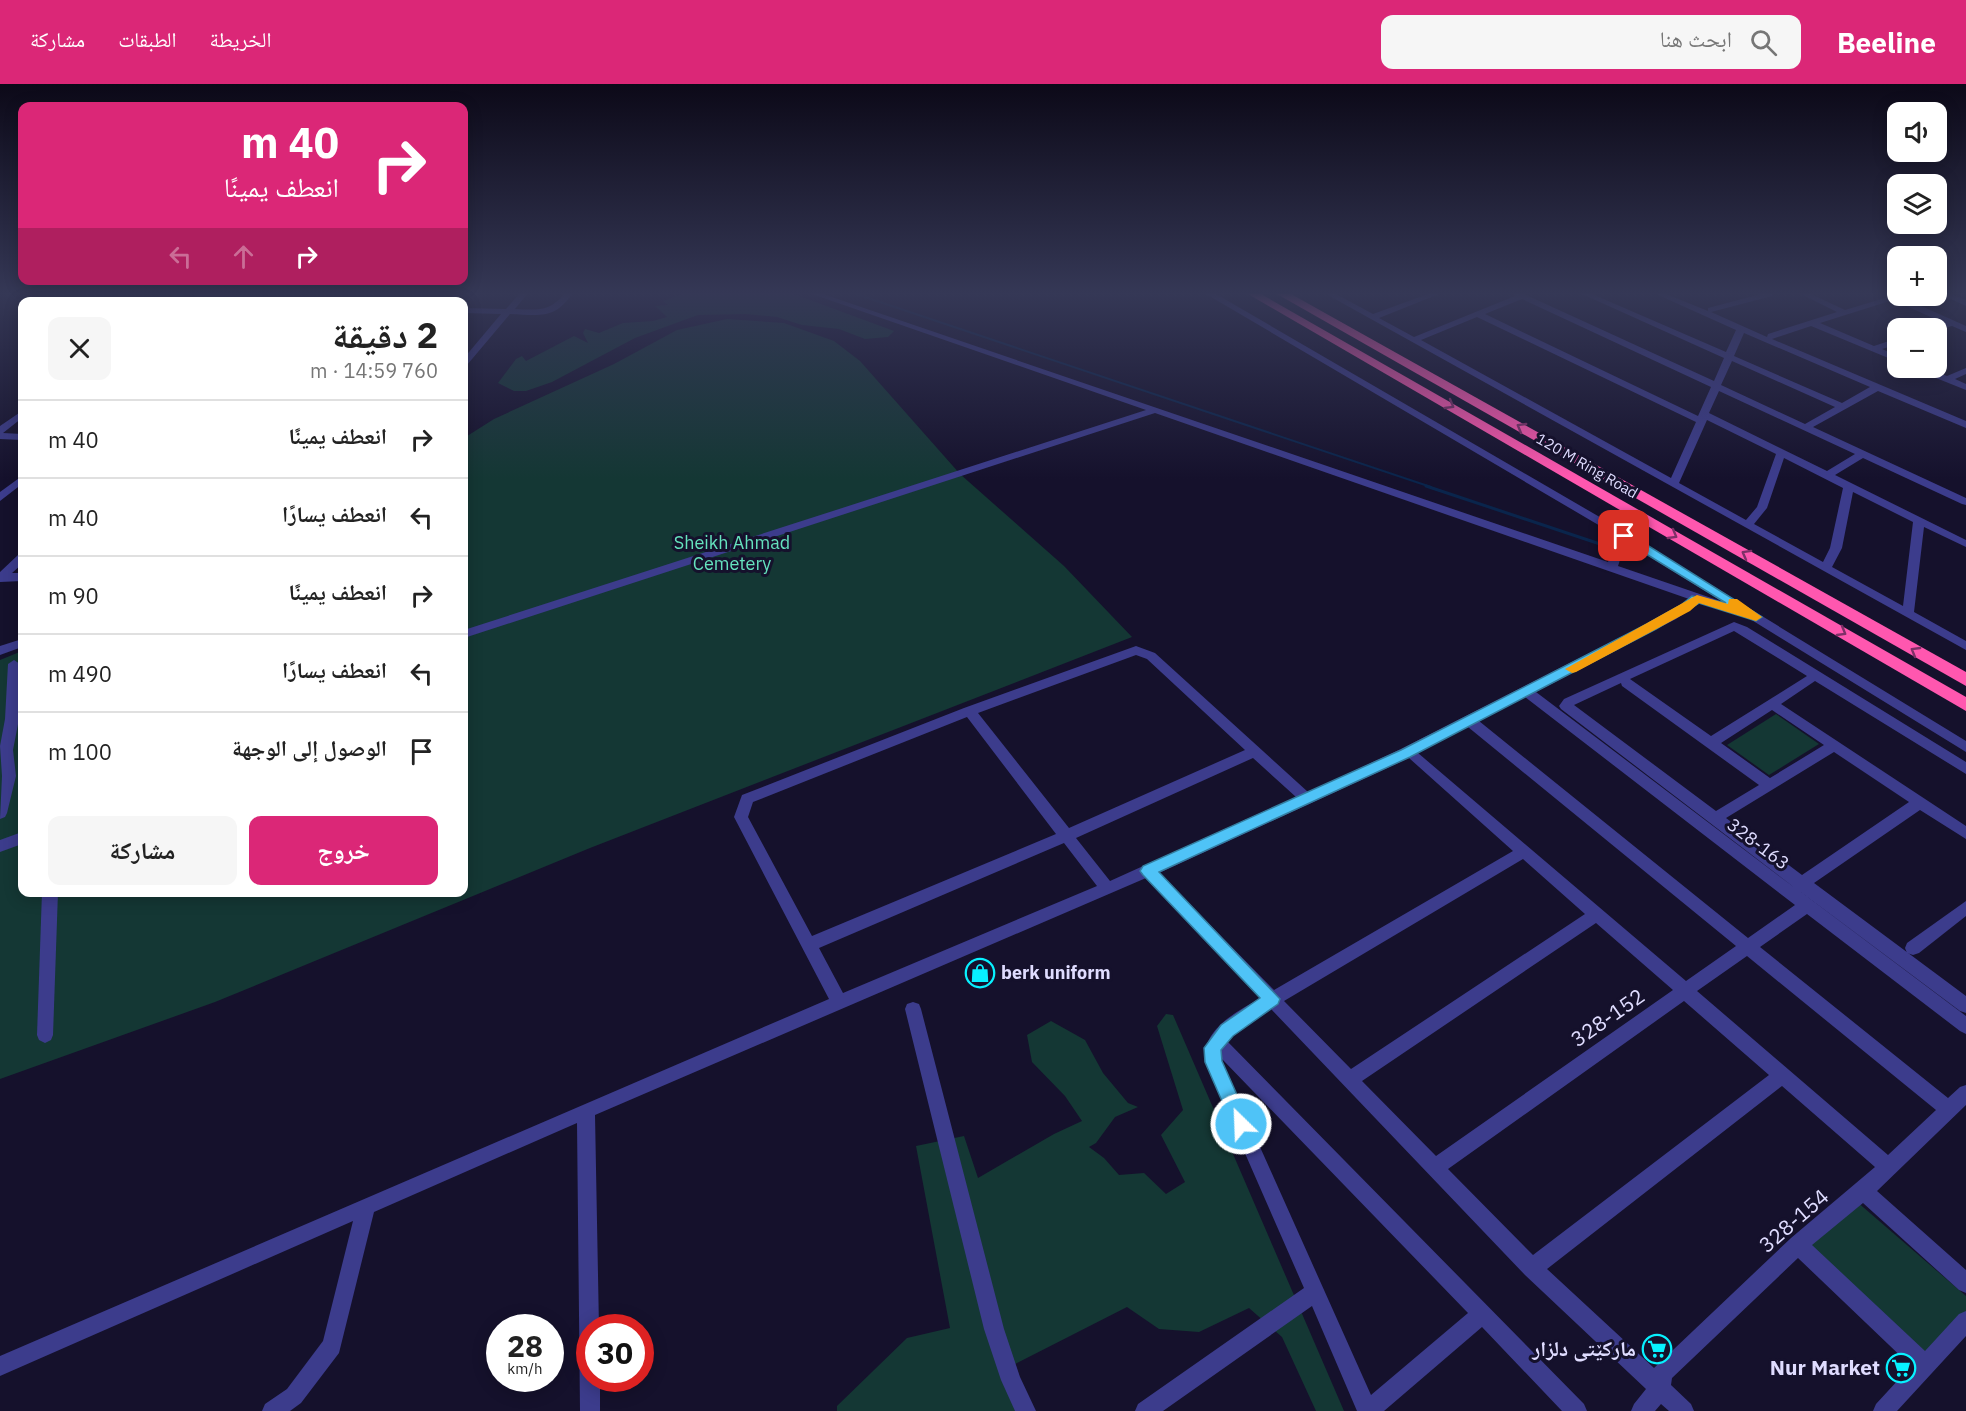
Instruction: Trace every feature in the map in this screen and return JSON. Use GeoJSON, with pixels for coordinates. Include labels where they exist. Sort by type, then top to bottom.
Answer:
{"type":"FeatureCollection","features":[{"type":"Feature","properties":{"kind":"highway","name":"120 M Ring Road"},"geometry":{"type":"LineString","coordinates":[[1363,356],[1966,705]]}},
{"type":"Feature","properties":{"kind":"highway","name":"120 M Ring Road"},"geometry":{"type":"LineString","coordinates":[[1393,356],[1966,680]]}},
{"type":"Feature","properties":{"kind":"street"},"geometry":{"type":"LineString","coordinates":[[997,356],[1697,599],[1756,617]]}},
{"type":"Feature","properties":{"kind":"street"},"geometry":{"type":"LineString","coordinates":[[1316,356],[1606,525],[1966,747]]}},
{"type":"Feature","properties":{"kind":"street"},"geometry":{"type":"LineString","coordinates":[[1443,356],[1966,646]]}},
{"type":"Feature","properties":{"kind":"street"},"geometry":{"type":"LineString","coordinates":[[1569,356],[1781,453],[1966,544]]}},
{"type":"Feature","properties":{"kind":"street"},"geometry":{"type":"LineString","coordinates":[[1654,356],[1966,502]]}},
{"type":"Feature","properties":{"kind":"street"},"geometry":{"type":"LineString","coordinates":[[1674,483],[1728,356],[1841,406]]}},
{"type":"Feature","properties":{"kind":"street"},"geometry":{"type":"LineString","coordinates":[[1804,356],[1966,425]]}},
{"type":"Feature","properties":{"kind":"street"},"geometry":{"type":"LineString","coordinates":[[1818,356],[1966,419]]}},
{"type":"Feature","properties":{"kind":"street"},"geometry":{"type":"LineString","coordinates":[[1947,379],[1966,371]]}},
{"type":"Feature","properties":{"kind":"street"},"geometry":{"type":"LineString","coordinates":[[1947,379],[1966,387]]}},
{"type":"Feature","properties":{"kind":"street"},"geometry":{"type":"LineString","coordinates":[[1806,427],[1877,387]]}},
{"type":"Feature","properties":{"kind":"street"},"geometry":{"type":"LineString","coordinates":[[468,632],[1155,410]]}},
{"type":"Feature","properties":{"kind":"street"},"geometry":{"type":"LineString","coordinates":[[0,433],[18,417]]}},
{"type":"Feature","properties":{"kind":"street"},"geometry":{"type":"LineString","coordinates":[[0,433],[18,436]]}},
{"type":"Feature","properties":{"kind":"street"},"geometry":{"type":"LineString","coordinates":[[1748,525],[1762,508],[1781,453]]}},
{"type":"Feature","properties":{"kind":"street"},"geometry":{"type":"LineString","coordinates":[[1827,476],[1863,454]]}},
{"type":"Feature","properties":{"kind":"street"},"geometry":{"type":"LineString","coordinates":[[0,498],[18,482]]}},
{"type":"Feature","properties":{"kind":"street"},"geometry":{"type":"LineString","coordinates":[[1826,568],[1836,548],[1849,486]]}},
{"type":"Feature","properties":{"kind":"street"},"geometry":{"type":"LineString","coordinates":[[1908,614],[1919,521]]}},
{"type":"Feature","properties":{"kind":"street"},"geometry":{"type":"LineString","coordinates":[[1606,525],[1621,543],[1611,568]]}},
{"type":"Feature","properties":{"kind":"street"},"geometry":{"type":"LineString","coordinates":[[1,577],[18,562]]}},
{"type":"Feature","properties":{"kind":"street"},"geometry":{"type":"LineString","coordinates":[[1,577],[18,577]]}},
{"type":"Feature","properties":{"kind":"street"},"geometry":{"type":"LineString","coordinates":[[0,1366],[586,1111],[1148,871],[1470,721],[1672,615],[1697,599]]}},
{"type":"Feature","properties":{"kind":"street"},"geometry":{"type":"LineString","coordinates":[[1966,769],[1734,626],[1569,702],[1566,706],[1574,721],[1966,1006]]}},
{"type":"Feature","properties":{"kind":"street"},"geometry":{"type":"LineString","coordinates":[[0,651],[18,644]]}},
{"type":"Feature","properties":{"kind":"street"},"geometry":{"type":"LineString","coordinates":[[839,1002],[741,817],[747,799],[969,711],[1142,650],[1306,798]]}},
{"type":"Feature","properties":{"kind":"street"},"geometry":{"type":"LineString","coordinates":[[0,813],[9,776],[6,750],[12,719],[14,664]]}},
{"type":"Feature","properties":{"kind":"street"},"geometry":{"type":"LineString","coordinates":[[1711,742],[1810,678]]}},
{"type":"Feature","properties":{"kind":"street"},"geometry":{"type":"LineString","coordinates":[[1627,683],[1771,786]]}},
{"type":"Feature","properties":{"kind":"street","name":"328-163"},"geometry":{"type":"LineString","coordinates":[[1527,692],[1574,721],[1807,905],[1966,1026]]}},
{"type":"Feature","properties":{"kind":"street"},"geometry":{"type":"LineString","coordinates":[[1772,704],[1966,833]]}},
{"type":"Feature","properties":{"kind":"street"},"geometry":{"type":"LineString","coordinates":[[969,711],[1107,888]]}},
{"type":"Feature","properties":{"kind":"street"},"geometry":{"type":"LineString","coordinates":[[1470,721],[1948,1109]]}},
{"type":"Feature","properties":{"kind":"street"},"geometry":{"type":"LineString","coordinates":[[1722,814],[1834,746]]}},
{"type":"Feature","properties":{"kind":"street"},"geometry":{"type":"LineString","coordinates":[[809,945],[1066,836],[1254,751]]}},
{"type":"Feature","properties":{"kind":"street"},"geometry":{"type":"LineString","coordinates":[[1415,758],[1888,1167]]}},
{"type":"Feature","properties":{"kind":"street"},"geometry":{"type":"LineString","coordinates":[[1801,884],[1919,803]]}},
{"type":"Feature","properties":{"kind":"street"},"geometry":{"type":"LineString","coordinates":[[0,846],[18,839]]}},
{"type":"Feature","properties":{"kind":"street"},"geometry":{"type":"LineString","coordinates":[[1481,1315],[1368,1411],[1214,1062],[1212,1048],[1216,1041],[1272,999],[1523,852]]}},
{"type":"Feature","properties":{"kind":"street"},"geometry":{"type":"LineString","coordinates":[[1148,871],[1532,1268],[1684,1411]]}},
{"type":"Feature","properties":{"kind":"street"},"geometry":{"type":"LineString","coordinates":[[45,1035],[50,897]]}},
{"type":"Feature","properties":{"kind":"street","name":"328-152"},"geometry":{"type":"LineString","coordinates":[[1435,1167],[1807,905]]}},
{"type":"Feature","properties":{"kind":"street"},"geometry":{"type":"LineString","coordinates":[[1913,948],[1966,907]]}},
{"type":"Feature","properties":{"kind":"street"},"geometry":{"type":"LineString","coordinates":[[1350,1079],[1596,915]]}},
{"type":"Feature","properties":{"kind":"street"},"geometry":{"type":"LineString","coordinates":[[913,1009],[955,1184],[982,1283],[1013,1388],[1026,1411]]}},
{"type":"Feature","properties":{"kind":"street"},"geometry":{"type":"LineString","coordinates":[[1216,1041],[1577,1411]]}},
{"type":"Feature","properties":{"kind":"street"},"geometry":{"type":"LineString","coordinates":[[1532,1268],[1783,1075]]}},
{"type":"Feature","properties":{"kind":"street","name":"328-154"},"geometry":{"type":"LineString","coordinates":[[1643,1410],[1661,1388],[1662,1373],[1798,1245],[1863,1191],[1966,1093]]}},
{"type":"Feature","properties":{"kind":"street"},"geometry":{"type":"LineString","coordinates":[[586,1111],[590,1411]]}},
{"type":"Feature","properties":{"kind":"street"},"geometry":{"type":"LineString","coordinates":[[1863,1191],[1966,1283]]}},
{"type":"Feature","properties":{"kind":"street"},"geometry":{"type":"LineString","coordinates":[[272,1411],[294,1396],[332,1346],[366,1206]]}},
{"type":"Feature","properties":{"kind":"street"},"geometry":{"type":"LineString","coordinates":[[1798,1245],[1925,1365]]}},
{"type":"Feature","properties":{"kind":"street"},"geometry":{"type":"LineString","coordinates":[[1145,1411],[1314,1292]]}},
{"type":"Feature","properties":{"kind":"street"},"geometry":{"type":"LineString","coordinates":[[1883,1411],[1966,1321]]}},
{"type":"Feature","properties":{"kind":"green space"},"geometry":{"type":"Polygon","coordinates":[[[522,356],[526,361],[536,356],[601,356],[552,382],[526,391],[514,391],[498,383],[516,359],[522,356]]]}},
{"type":"Feature","properties":{"kind":"green space","name":"Sheikh Ahmad Cemetery"},"geometry":{"type":"Polygon","coordinates":[[[629,356],[853,356],[960,474],[1064,566],[1132,637],[590,848],[215,1002],[0,1079],[0,660],[18,653],[18,897],[468,897],[468,435],[494,419],[629,356]]]}},
{"type":"Feature","properties":{"kind":"green space"},"geometry":{"type":"Polygon","coordinates":[[[1776,714],[1819,744],[1769,775],[1727,745],[1776,714]]]}},
{"type":"Feature","properties":{"kind":"green space"},"geometry":{"type":"Polygon","coordinates":[[[1166,1014],[1173,1015],[1344,1411],[1316,1411],[1282,1337],[1249,1308],[1199,1332],[1159,1329],[1127,1307],[1013,1365],[1024,1411],[837,1411],[837,1406],[907,1338],[950,1328],[916,1146],[964,1136],[978,1178],[1054,1134],[1082,1121],[1065,1096],[1032,1062],[1027,1035],[1051,1021],[1085,1040],[1103,1073],[1128,1103],[1138,1107],[1115,1117],[1096,1143],[1089,1147],[1104,1158],[1119,1175],[1144,1173],[1166,1194],[1185,1182],[1161,1135],[1183,1110],[1157,1026],[1166,1014]]]}},
{"type":"Feature","properties":{"kind":"green space"},"geometry":{"type":"Polygon","coordinates":[[[1856,1201],[1966,1296],[1966,1312],[1925,1358],[1808,1247],[1856,1201]]]}},
{"type":"Feature","properties":{"kind":"waterway"},"geometry":{"type":"LineString","coordinates":[[1040,356],[1431,487]]}},
{"type":"Feature","properties":{"kind":"waterway"},"geometry":{"type":"LineString","coordinates":[[1426,486],[1600,544]]}},
{"type":"Feature","properties":{"kind":"slow traffic"},"geometry":{"type":"LineString","coordinates":[[1572,669],[1685,608],[1697,599],[1756,617],[1733,602]]}},
{"type":"Feature","properties":{"kind":"place","name":"berk uniform"},"geometry":{"type":"Point","coordinates":[980,973]}},
{"type":"Feature","properties":{"kind":"place","name":"مارکێتی دلزار"},"geometry":{"type":"Point","coordinates":[1657,1349]}},
{"type":"Feature","properties":{"kind":"place","name":"Nur Market"},"geometry":{"type":"Point","coordinates":[1901,1368]}},
{"type":"Feature","properties":{"kind":"route"},"geometry":{"type":"LineString","coordinates":[[1241,1124],[1214,1062],[1212,1048],[1227,1031],[1272,999],[1148,871],[1406,753],[1652,627],[1697,599],[1756,617],[1624,536]]}}]}
